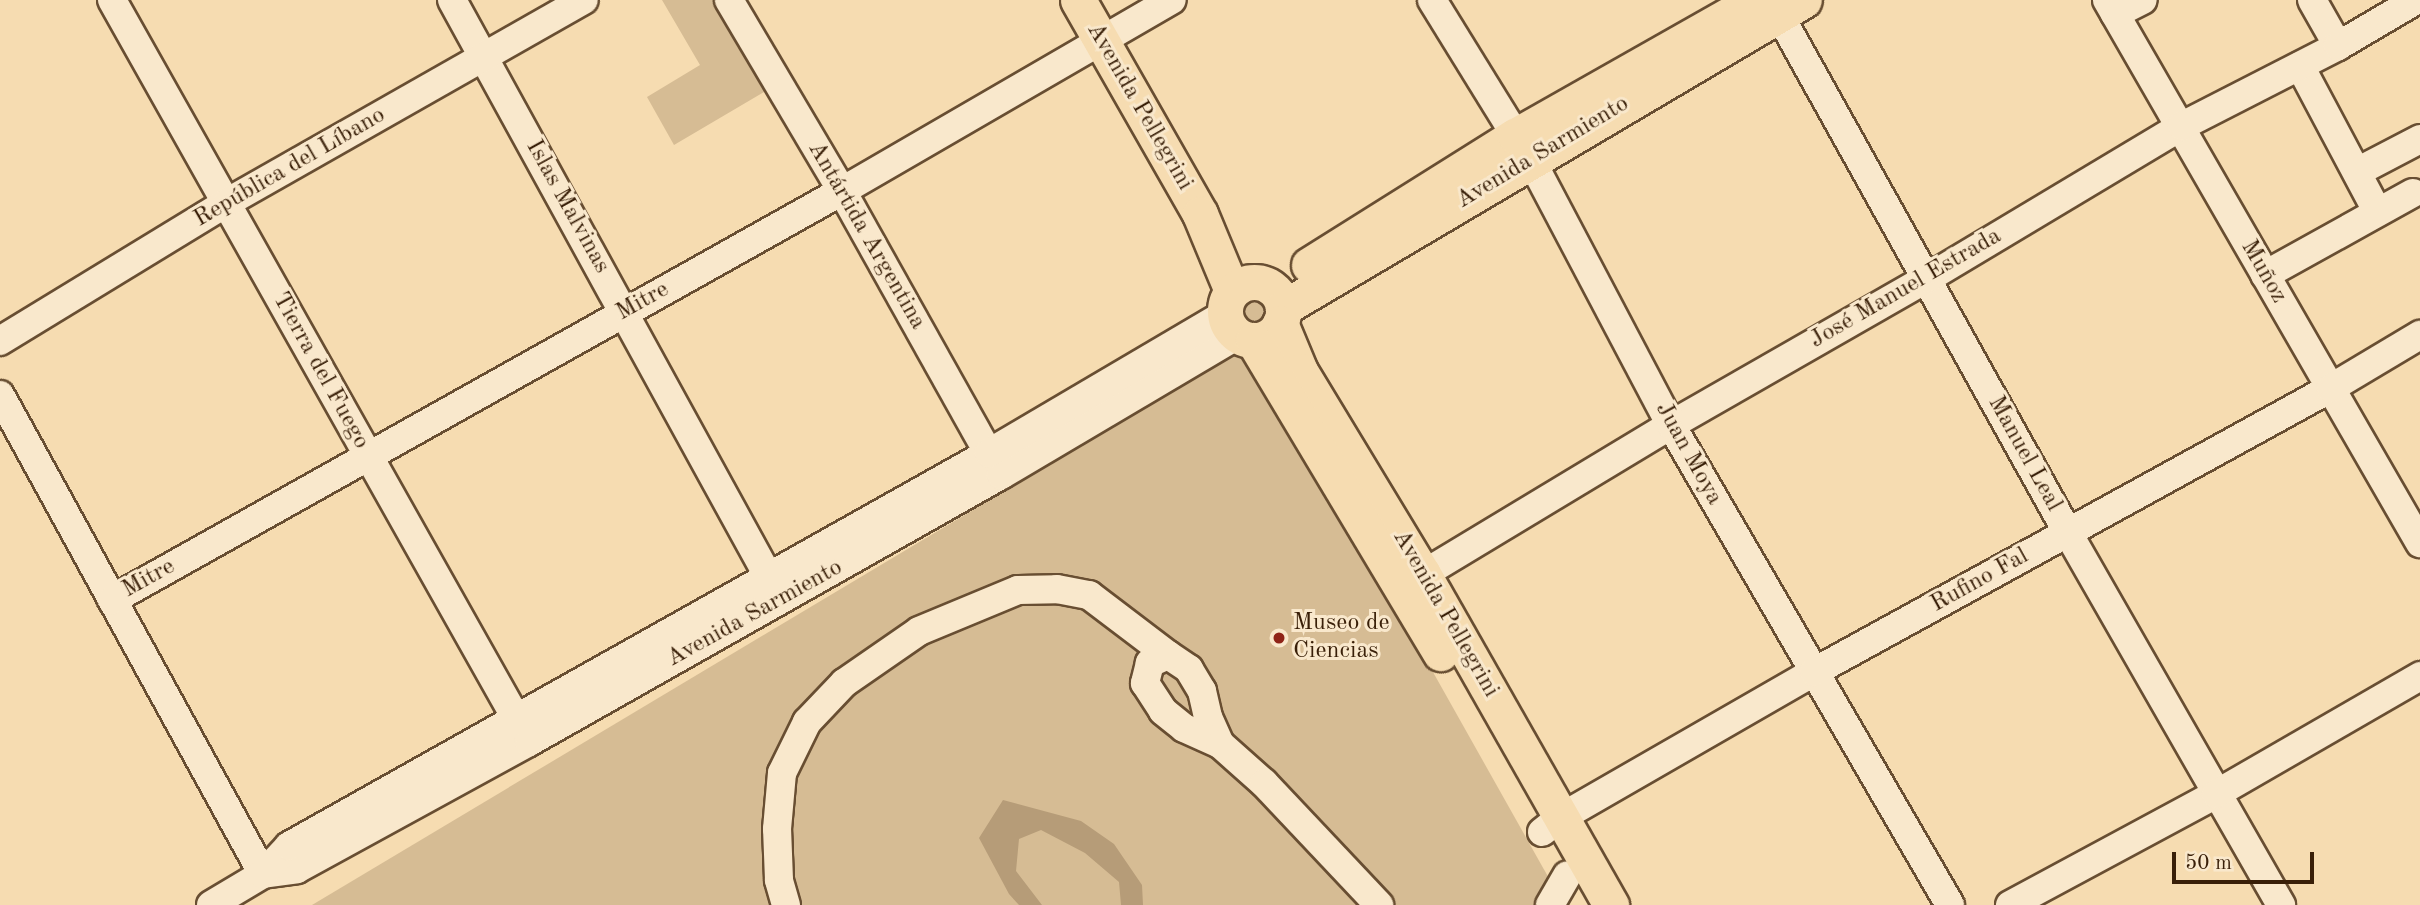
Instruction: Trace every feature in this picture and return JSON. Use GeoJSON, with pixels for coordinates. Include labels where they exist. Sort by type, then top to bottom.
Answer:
{"type":"FeatureCollection","features":[{"type":"Feature","properties":{"kind":"main road","name":"Avenida Pellegrini"},"geometry":{"type":"LineString","coordinates":[[1078,0],[1255,310],[1300,371],[1413,581],[1551,825],[1611,905]]}},
{"type":"Feature","properties":{"kind":"main road","name":"Avenida Sarmiento"},"geometry":{"type":"LineString","coordinates":[[1255,310],[1523,148],[1777,3]]}},
{"type":"Feature","properties":{"kind":"main road","name":"Avenida Pellegrini"},"geometry":{"type":"LineString","coordinates":[[1551,825],[1567,895]]}},
{"type":"Feature","properties":{"kind":"street","name":"Tierra del Fuego"},"geometry":{"type":"LineString","coordinates":[[112,0],[523,730]]}},
{"type":"Feature","properties":{"kind":"street","name":"Islas Malvinas"},"geometry":{"type":"LineString","coordinates":[[452,0],[485,55],[775,588]]}},
{"type":"Feature","properties":{"kind":"street","name":"República del Líbano"},"geometry":{"type":"LineString","coordinates":[[0,341],[228,202],[584,0]]}},
{"type":"Feature","properties":{"kind":"street","name":"Antártida Argentina"},"geometry":{"type":"LineString","coordinates":[[729,0],[842,191],[995,464]]}},
{"type":"Feature","properties":{"kind":"street","name":"Mitre"},"geometry":{"type":"LineString","coordinates":[[112,600],[369,459],[1172,0]]}},
{"type":"Feature","properties":{"kind":"street","name":"Juan Moya"},"geometry":{"type":"LineString","coordinates":[[1432,0],[1523,148],[1671,425],[1950,905]]}},
{"type":"Feature","properties":{"kind":"street"},"geometry":{"type":"LineString","coordinates":[[2111,7],[2143,0]]}},
{"type":"Feature","properties":{"kind":"street"},"geometry":{"type":"LineString","coordinates":[[2312,0],[2337,46]]}},
{"type":"Feature","properties":{"kind":"street","name":"José Manuel Estrada"},"geometry":{"type":"LineString","coordinates":[[1413,581],[1671,425],[1928,278],[2182,126],[2300,66],[2416,0]]}},
{"type":"Feature","properties":{"kind":"street","name":"Manuel Leal"},"geometry":{"type":"LineString","coordinates":[[1777,3],[2067,533],[2281,905]]}},
{"type":"Feature","properties":{"kind":"street","name":"Muñoz"},"geometry":{"type":"LineString","coordinates":[[2111,7],[2420,543]]}},
{"type":"Feature","properties":{"kind":"street"},"geometry":{"type":"LineString","coordinates":[[2300,66],[2377,211]]}},
{"type":"Feature","properties":{"kind":"street"},"geometry":{"type":"LineString","coordinates":[[2357,173],[2420,139]]}},
{"type":"Feature","properties":{"kind":"street"},"geometry":{"type":"LineString","coordinates":[[2265,275],[2377,211],[2417,199],[2393,154]]}},
{"type":"Feature","properties":{"kind":"street","name":"Avenida Sarmiento"},"geometry":{"type":"LineString","coordinates":[[211,905],[264,874],[297,869],[523,730],[995,464],[1255,310]]}},
{"type":"Feature","properties":{"kind":"street","name":"Rufino Fal"},"geometry":{"type":"LineString","coordinates":[[1551,825],[1814,672],[2331,388],[2420,335]]}},
{"type":"Feature","properties":{"kind":"street"},"geometry":{"type":"LineString","coordinates":[[0,395],[264,874]]}},
{"type":"Feature","properties":{"kind":"street"},"geometry":{"type":"LineString","coordinates":[[786,905],[779,880],[776,830],[782,773],[807,722],[844,683],[919,631],[1018,590],[1057,589],[1089,595],[1189,668],[1220,744]]}},
{"type":"Feature","properties":{"kind":"street"},"geometry":{"type":"LineString","coordinates":[[1168,655],[1150,663],[1145,683],[1163,711],[1184,728],[1220,744],[1264,783],[1379,905]]}},
{"type":"Feature","properties":{"kind":"street"},"geometry":{"type":"LineString","coordinates":[[2010,905],[2216,794],[2420,676]]}},
{"type":"Feature","properties":{"kind":"shaded area"},"geometry":{"type":"Polygon","coordinates":[[[662,0],[720,0],[771,88],[674,145],[647,97],[700,65],[662,0]]]}},
{"type":"Feature","properties":{"kind":"shaded area"},"geometry":{"type":"Polygon","coordinates":[[[1253,294],[1265,299],[1270,311],[1265,323],[1253,328],[1241,323],[1236,311],[1241,299],[1253,294]]]}},
{"type":"Feature","properties":{"kind":"shaded area"},"geometry":{"type":"Polygon","coordinates":[[[1249,345],[1564,905],[312,905],[1249,345]]]}},
{"type":"Feature","properties":{"kind":"shaded area"},"geometry":{"type":"Polygon","coordinates":[[[1003,800],[1081,821],[1114,844],[1142,885],[1143,905],[1121,905],[1119,882],[1085,853],[1041,830],[1019,839],[1016,871],[1042,905],[1019,905],[1009,894],[979,838],[1003,800]]]}},
{"type":"Feature","properties":{"kind":"place","name":"Museo de Ciencias"},"geometry":{"type":"Point","coordinates":[1279,638]}}]}
